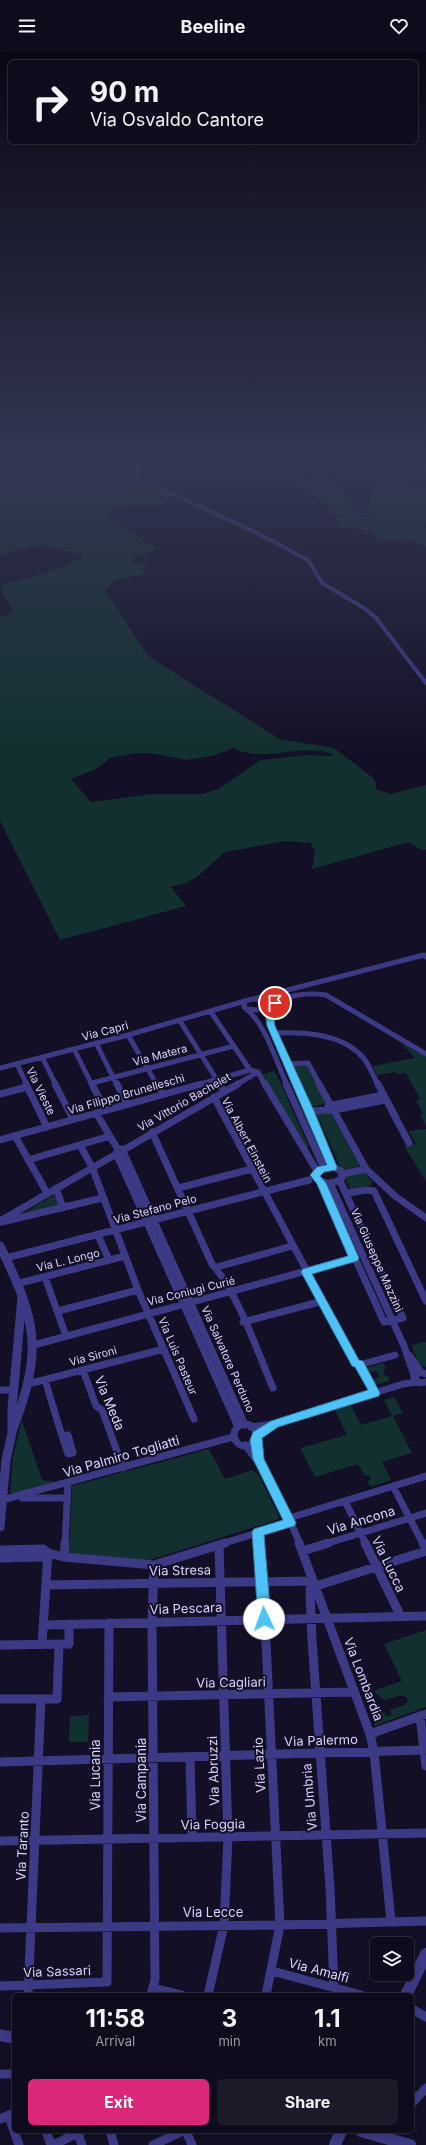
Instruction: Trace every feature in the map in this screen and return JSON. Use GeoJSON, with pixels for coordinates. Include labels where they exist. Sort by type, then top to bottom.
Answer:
{"type":"FeatureCollection","features":[{"type":"Feature","properties":{"kind":"street"},"geometry":{"type":"LineString","coordinates":[[309,562],[322,583],[364,608],[376,618],[426,683]]}},
{"type":"Feature","properties":{"kind":"street","name":"Via Capri"},"geometry":{"type":"LineString","coordinates":[[246,1006],[255,999],[276,993],[425,956]]}},
{"type":"Feature","properties":{"kind":"street"},"geometry":{"type":"LineString","coordinates":[[258,1072],[318,1177],[384,1322],[403,1318],[347,1193],[339,1169],[333,1167],[310,1111],[287,1064],[274,1033],[269,1011],[275,1003],[289,995],[310,992],[326,995],[426,1054]]}},
{"type":"Feature","properties":{"kind":"street","name":"Via Capri"},"geometry":{"type":"LineString","coordinates":[[0,1068],[96,1044],[213,1011],[246,1006],[257,1010],[276,993]]}},
{"type":"Feature","properties":{"kind":"street"},"geometry":{"type":"LineString","coordinates":[[255,999],[261,1006],[258,1014],[259,1024]]}},
{"type":"Feature","properties":{"kind":"street"},"geometry":{"type":"LineString","coordinates":[[246,1006],[259,1024],[324,1168]]}},
{"type":"Feature","properties":{"kind":"street"},"geometry":{"type":"LineString","coordinates":[[213,1011],[250,1070]]}},
{"type":"Feature","properties":{"kind":"street"},"geometry":{"type":"LineString","coordinates":[[180,1021],[224,1091]]}},
{"type":"Feature","properties":{"kind":"street"},"geometry":{"type":"LineString","coordinates":[[274,1033],[311,1033],[330,1037],[348,1045],[365,1060],[409,1143]]}},
{"type":"Feature","properties":{"kind":"street"},"geometry":{"type":"LineString","coordinates":[[128,1035],[163,1094]]}},
{"type":"Feature","properties":{"kind":"street"},"geometry":{"type":"LineString","coordinates":[[96,1044],[127,1104]]}},
{"type":"Feature","properties":{"kind":"street","name":"Via Matera"},"geometry":{"type":"LineString","coordinates":[[92,1083],[234,1046]]}},
{"type":"Feature","properties":{"kind":"street"},"geometry":{"type":"LineString","coordinates":[[74,1049],[105,1110]]}},
{"type":"Feature","properties":{"kind":"street"},"geometry":{"type":"LineString","coordinates":[[42,1057],[73,1119]]}},
{"type":"Feature","properties":{"kind":"street"},"geometry":{"type":"LineString","coordinates":[[287,1064],[308,1063],[366,1169],[395,1196],[426,1218]]}},
{"type":"Feature","properties":{"kind":"street","name":"Via Vieste"},"geometry":{"type":"LineString","coordinates":[[17,1064],[47,1127]]}},
{"type":"Feature","properties":{"kind":"street","name":"Via Filippo Brunelleschi"},"geometry":{"type":"LineString","coordinates":[[0,1140],[250,1070],[258,1072]]}},
{"type":"Feature","properties":{"kind":"street","name":"Via Vittorio Bachelet"},"geometry":{"type":"LineString","coordinates":[[0,1221],[258,1072]]}},
{"type":"Feature","properties":{"kind":"street"},"geometry":{"type":"LineString","coordinates":[[0,1094],[27,1087]]}},
{"type":"Feature","properties":{"kind":"street","name":"Via Albert Einstein"},"geometry":{"type":"LineString","coordinates":[[214,1097],[306,1272],[356,1363],[359,1364],[375,1393]]}},
{"type":"Feature","properties":{"kind":"street"},"geometry":{"type":"LineString","coordinates":[[310,1111],[384,1098]]}},
{"type":"Feature","properties":{"kind":"street"},"geometry":{"type":"LineString","coordinates":[[96,1113],[119,1151]]}},
{"type":"Feature","properties":{"kind":"street"},"geometry":{"type":"LineString","coordinates":[[152,1132],[212,1264],[217,1267],[230,1293],[273,1388]]}},
{"type":"Feature","properties":{"kind":"street"},"geometry":{"type":"LineString","coordinates":[[15,1136],[47,1193]]}},
{"type":"Feature","properties":{"kind":"street"},"geometry":{"type":"LineString","coordinates":[[28,1160],[110,1136]]}},
{"type":"Feature","properties":{"kind":"street","name":"Via Luis Pasteur"},"geometry":{"type":"LineString","coordinates":[[80,1145],[92,1167],[102,1198],[138,1290],[194,1419]]}},
{"type":"Feature","properties":{"kind":"street","name":"Via Salvatore Perduno"},"geometry":{"type":"LineString","coordinates":[[119,1151],[154,1220],[245,1426]]}},
{"type":"Feature","properties":{"kind":"street","name":"Via Salvatore Perduno"},"geometry":{"type":"LineString","coordinates":[[119,1151],[146,1222],[183,1305],[245,1426]]}},
{"type":"Feature","properties":{"kind":"street","name":"Via Stefano Pelo"},"geometry":{"type":"LineString","coordinates":[[6,1258],[309,1180],[318,1177],[324,1168],[333,1167]]}},
{"type":"Feature","properties":{"kind":"street"},"geometry":{"type":"LineString","coordinates":[[318,1177],[330,1183],[341,1177],[366,1169]]}},
{"type":"Feature","properties":{"kind":"street"},"geometry":{"type":"LineString","coordinates":[[178,1188],[252,1170]]}},
{"type":"Feature","properties":{"kind":"street","name":"Via Giuseppe Mazzini"},"geometry":{"type":"LineString","coordinates":[[330,1183],[391,1320],[422,1378]]}},
{"type":"Feature","properties":{"kind":"street"},"geometry":{"type":"LineString","coordinates":[[56,1188],[63,1208]]}},
{"type":"Feature","properties":{"kind":"street"},"geometry":{"type":"LineString","coordinates":[[347,1193],[367,1190],[374,1191],[426,1301]]}},
{"type":"Feature","properties":{"kind":"street"},"geometry":{"type":"LineString","coordinates":[[0,1221],[102,1198]]}},
{"type":"Feature","properties":{"kind":"street"},"geometry":{"type":"LineString","coordinates":[[419,1213],[426,1211]]}},
{"type":"Feature","properties":{"kind":"street"},"geometry":{"type":"LineString","coordinates":[[98,1235],[109,1260]]}},
{"type":"Feature","properties":{"kind":"street"},"geometry":{"type":"LineString","coordinates":[[0,1246],[30,1317],[34,1345],[29,1383],[3,1460],[0,1527]]}},
{"type":"Feature","properties":{"kind":"street"},"geometry":{"type":"LineString","coordinates":[[217,1267],[292,1246]]}},
{"type":"Feature","properties":{"kind":"street","name":"Via L. Longo"},"geometry":{"type":"LineString","coordinates":[[16,1284],[125,1256]]}},
{"type":"Feature","properties":{"kind":"street","name":"Via Coniugi Curié"},"geometry":{"type":"LineString","coordinates":[[34,1345],[148,1313],[230,1293],[354,1258]]}},
{"type":"Feature","properties":{"kind":"street"},"geometry":{"type":"LineString","coordinates":[[45,1277],[66,1336]]}},
{"type":"Feature","properties":{"kind":"street"},"geometry":{"type":"LineString","coordinates":[[58,1311],[138,1290]]}},
{"type":"Feature","properties":{"kind":"street"},"geometry":{"type":"LineString","coordinates":[[12,1433],[14,1386],[22,1297]]}},
{"type":"Feature","properties":{"kind":"street"},"geometry":{"type":"LineString","coordinates":[[243,1322],[323,1301]]}},
{"type":"Feature","properties":{"kind":"street","name":"Via Sironi"},"geometry":{"type":"LineString","coordinates":[[0,1390],[45,1380],[164,1349]]}},
{"type":"Feature","properties":{"kind":"street"},"geometry":{"type":"LineString","coordinates":[[359,1364],[395,1355]]}},
{"type":"Feature","properties":{"kind":"street","name":"Via Meda"},"geometry":{"type":"LineString","coordinates":[[83,1370],[96,1406],[102,1410],[123,1468]]}},
{"type":"Feature","properties":{"kind":"street"},"geometry":{"type":"LineString","coordinates":[[275,1424],[245,1445],[239,1443],[233,1437],[234,1432],[245,1426],[275,1424],[422,1378]]}},
{"type":"Feature","properties":{"kind":"street"},"geometry":{"type":"LineString","coordinates":[[45,1380],[62,1436]]}},
{"type":"Feature","properties":{"kind":"street"},"geometry":{"type":"LineString","coordinates":[[245,1426],[256,1431],[256,1438]]}},
{"type":"Feature","properties":{"kind":"street","name":"Via Palmiro Togliatti"},"geometry":{"type":"LineString","coordinates":[[2,1500],[14,1498],[233,1437]]}},
{"type":"Feature","properties":{"kind":"street","name":"Via Lombardia"},"geometry":{"type":"LineString","coordinates":[[256,1438],[258,1459]]}},
{"type":"Feature","properties":{"kind":"street","name":"Via Lombardia"},"geometry":{"type":"LineString","coordinates":[[245,1445],[258,1459],[303,1551],[370,1734],[374,1752],[391,1921]]}},
{"type":"Feature","properties":{"kind":"street"},"geometry":{"type":"LineString","coordinates":[[0,1550],[43,1549],[48,1553],[64,1557],[154,1565],[258,1532],[345,1501],[426,1476]]}},
{"type":"Feature","properties":{"kind":"street"},"geometry":{"type":"LineString","coordinates":[[64,1557],[68,1483]]}},
{"type":"Feature","properties":{"kind":"street"},"geometry":{"type":"LineString","coordinates":[[393,1486],[426,1550]]}},
{"type":"Feature","properties":{"kind":"street","name":"Via Palmiro Togliatti"},"geometry":{"type":"LineString","coordinates":[[14,1498],[67,1498]]}},
{"type":"Feature","properties":{"kind":"street","name":"Via Lucca"},"geometry":{"type":"LineString","coordinates":[[345,1501],[378,1566],[401,1616]]}},
{"type":"Feature","properties":{"kind":"street","name":"Via Ancona"},"geometry":{"type":"LineString","coordinates":[[303,1551],[426,1513]]}},
{"type":"Feature","properties":{"kind":"street","name":"Via Lazio"},"geometry":{"type":"LineString","coordinates":[[258,1532],[263,1582],[277,1836],[280,1925],[266,1993]]}},
{"type":"Feature","properties":{"kind":"street","name":"Via Abruzzi"},"geometry":{"type":"LineString","coordinates":[[208,1993],[224,1925],[228,1837],[219,1545]]}},
{"type":"Feature","properties":{"kind":"street","name":"Via Stresa"},"geometry":{"type":"LineString","coordinates":[[46,1585],[220,1582],[314,1584],[378,1566],[426,1550]]}},
{"type":"Feature","properties":{"kind":"street"},"geometry":{"type":"LineString","coordinates":[[0,1558],[42,1557],[48,1553]]}},
{"type":"Feature","properties":{"kind":"street"},"geometry":{"type":"LineString","coordinates":[[42,1644],[48,1553]]}},
{"type":"Feature","properties":{"kind":"street","name":"Via Campania"},"geometry":{"type":"LineString","coordinates":[[152,1991],[154,1925],[154,1758],[152,1622],[154,1565]]}},
{"type":"Feature","properties":{"kind":"street","name":"Via Umbria"},"geometry":{"type":"LineString","coordinates":[[314,1584],[310,1590],[311,1618],[319,1754],[333,1923],[334,1988]]}},
{"type":"Feature","properties":{"kind":"street","name":"Via Pescara"},"geometry":{"type":"LineString","coordinates":[[44,1625],[327,1617],[426,1616]]}},
{"type":"Feature","properties":{"kind":"street","name":"Via Lucania"},"geometry":{"type":"LineString","coordinates":[[106,1927],[109,1623]]}},
{"type":"Feature","properties":{"kind":"street"},"geometry":{"type":"LineString","coordinates":[[0,1645],[69,1644],[69,1624]]}},
{"type":"Feature","properties":{"kind":"street"},"geometry":{"type":"LineString","coordinates":[[0,1699],[57,1699],[59,1644]]}},
{"type":"Feature","properties":{"kind":"street","name":"Via Cagliari"},"geometry":{"type":"LineString","coordinates":[[108,1697],[354,1692]]}},
{"type":"Feature","properties":{"kind":"street","name":"Via Taranto"},"geometry":{"type":"LineString","coordinates":[[28,1993],[36,1841],[41,1699]]}},
{"type":"Feature","properties":{"kind":"street"},"geometry":{"type":"LineString","coordinates":[[370,1734],[423,1715],[426,1766]]}},
{"type":"Feature","properties":{"kind":"street","name":"Via Palermo"},"geometry":{"type":"LineString","coordinates":[[0,1762],[425,1750]]}},
{"type":"Feature","properties":{"kind":"street"},"geometry":{"type":"LineString","coordinates":[[190,1757],[192,1838]]}},
{"type":"Feature","properties":{"kind":"street","name":"Via Foggia"},"geometry":{"type":"LineString","coordinates":[[0,1842],[107,1838],[192,1838],[426,1833]]}},
{"type":"Feature","properties":{"kind":"street","name":"Via Lecce"},"geometry":{"type":"LineString","coordinates":[[0,1928],[154,1925],[280,1925],[426,1921]]}},
{"type":"Feature","properties":{"kind":"street","name":"Via Sassari"},"geometry":{"type":"LineString","coordinates":[[1,1986],[107,1982],[106,1927]]}},
{"type":"Feature","properties":{"kind":"street"},"geometry":{"type":"LineString","coordinates":[[407,1993],[426,1954]]}},
{"type":"Feature","properties":{"kind":"street","name":"Via Amalfi"},"geometry":{"type":"LineString","coordinates":[[272,1970],[353,1993]]}},
{"type":"Feature","properties":{"kind":"street"},"geometry":{"type":"LineString","coordinates":[[152,1991],[167,1993]]}},
{"type":"Feature","properties":{"kind":"street"},"geometry":{"type":"LineString","coordinates":[[414,2010],[426,2018]]}},
{"type":"Feature","properties":{"kind":"street"},"geometry":{"type":"LineString","coordinates":[[0,2035],[12,2038]]}},
{"type":"Feature","properties":{"kind":"street"},"geometry":{"type":"LineString","coordinates":[[0,2074],[12,2074]]}},
{"type":"Feature","properties":{"kind":"street"},"geometry":{"type":"LineString","coordinates":[[414,2101],[426,2088]]}},
{"type":"Feature","properties":{"kind":"street"},"geometry":{"type":"LineString","coordinates":[[8,2116],[12,2126]]}},
{"type":"Feature","properties":{"kind":"street"},"geometry":{"type":"LineString","coordinates":[[15,2133],[18,2145]]}},
{"type":"Feature","properties":{"kind":"street"},"geometry":{"type":"LineString","coordinates":[[47,2133],[52,2145],[77,2133]]}},
{"type":"Feature","properties":{"kind":"street"},"geometry":{"type":"LineString","coordinates":[[79,2133],[82,2145]]}},
{"type":"Feature","properties":{"kind":"street"},"geometry":{"type":"LineString","coordinates":[[111,2133],[114,2145]]}},
{"type":"Feature","properties":{"kind":"street"},"geometry":{"type":"LineString","coordinates":[[154,2145],[179,2133]]}},
{"type":"Feature","properties":{"kind":"street"},"geometry":{"type":"LineString","coordinates":[[187,2133],[192,2145]]}},
{"type":"Feature","properties":{"kind":"street"},"geometry":{"type":"LineString","coordinates":[[335,2145],[340,2133]]}},
{"type":"Feature","properties":{"kind":"street"},"geometry":{"type":"LineString","coordinates":[[383,2134],[410,2145]]}},
{"type":"Feature","properties":{"kind":"green space"},"geometry":{"type":"Polygon","coordinates":[[[73,562],[132,562],[129,565],[146,562],[149,566],[141,568],[146,574],[115,580],[106,591],[148,656],[280,739],[334,748],[372,777],[376,783],[376,789],[390,794],[426,785],[426,850],[420,849],[409,842],[312,869],[315,852],[311,843],[286,841],[225,852],[197,877],[186,883],[171,887],[186,906],[60,940],[0,821],[0,617],[13,612],[1,589],[3,584],[40,575],[73,562]],[[233,748],[216,755],[187,760],[150,753],[135,753],[110,758],[96,769],[71,779],[91,802],[152,794],[202,794],[219,789],[260,760],[307,755],[331,756],[332,754],[308,750],[257,754],[233,748]]]}},
{"type":"Feature","properties":{"kind":"green space"},"geometry":{"type":"Polygon","coordinates":[[[401,1043],[426,1057],[426,1126],[420,1114],[423,1113],[416,1100],[420,1099],[406,1073],[397,1074],[395,1072],[377,1075],[373,1066],[415,1058],[401,1043]]]}},
{"type":"Feature","properties":{"kind":"green space"},"geometry":{"type":"Polygon","coordinates":[[[306,1065],[328,1103],[311,1107],[293,1066],[306,1065]]]}},
{"type":"Feature","properties":{"kind":"green space"},"geometry":{"type":"Polygon","coordinates":[[[275,1071],[309,1147],[305,1147],[262,1074],[275,1071]]]}},
{"type":"Feature","properties":{"kind":"green space"},"geometry":{"type":"Polygon","coordinates":[[[330,1112],[360,1166],[342,1170],[316,1113],[330,1112]]]}},
{"type":"Feature","properties":{"kind":"green space"},"geometry":{"type":"Polygon","coordinates":[[[426,1129],[426,1181],[404,1146],[416,1144],[409,1131],[426,1129]]]}},
{"type":"Feature","properties":{"kind":"green space"},"geometry":{"type":"Polygon","coordinates":[[[364,1172],[373,1182],[371,1185],[350,1189],[344,1176],[364,1172]]]}},
{"type":"Feature","properties":{"kind":"green space"},"geometry":{"type":"Polygon","coordinates":[[[54,1195],[59,1206],[25,1213],[25,1212],[54,1195]]]}},
{"type":"Feature","properties":{"kind":"green space"},"geometry":{"type":"Polygon","coordinates":[[[426,1342],[426,1367],[420,1365],[411,1345],[426,1342]]]}},
{"type":"Feature","properties":{"kind":"green space"},"geometry":{"type":"Polygon","coordinates":[[[383,1363],[386,1368],[383,1370],[385,1376],[389,1377],[389,1381],[374,1385],[371,1380],[379,1377],[377,1371],[367,1373],[365,1368],[383,1363]]]}},
{"type":"Feature","properties":{"kind":"green space"},"geometry":{"type":"Polygon","coordinates":[[[394,1397],[403,1413],[393,1416],[412,1453],[382,1462],[391,1480],[371,1487],[367,1481],[371,1479],[369,1474],[365,1476],[358,1464],[315,1477],[300,1448],[347,1435],[335,1410],[351,1405],[361,1425],[392,1416],[384,1400],[394,1397]]]}},
{"type":"Feature","properties":{"kind":"green space"},"geometry":{"type":"Polygon","coordinates":[[[22,1421],[42,1480],[56,1482],[13,1494],[10,1492],[13,1456],[22,1421]]]}},
{"type":"Feature","properties":{"kind":"green space"},"geometry":{"type":"Polygon","coordinates":[[[209,1449],[225,1479],[252,1470],[258,1474],[279,1516],[277,1520],[147,1561],[69,1554],[72,1486],[209,1449]]]}},
{"type":"Feature","properties":{"kind":"green space"},"geometry":{"type":"Polygon","coordinates":[[[426,1630],[426,1707],[375,1726],[374,1723],[378,1721],[381,1713],[384,1712],[387,1717],[392,1715],[390,1710],[405,1705],[408,1701],[406,1697],[402,1695],[384,1700],[373,1691],[402,1681],[384,1644],[426,1630]]]}},
{"type":"Feature","properties":{"kind":"green space"},"geometry":{"type":"Polygon","coordinates":[[[89,1715],[88,1742],[69,1742],[70,1716],[89,1715]]]}},
{"type":"Feature","properties":{"kind":"route"},"geometry":{"type":"LineString","coordinates":[[264,1619],[263,1582],[258,1532],[290,1523],[289,1518],[258,1459],[255,1440],[260,1433],[275,1424],[375,1393],[359,1364],[356,1363],[306,1272],[354,1258],[322,1189],[322,1185],[315,1175],[317,1171],[321,1169],[333,1167],[310,1111],[287,1064],[271,1026],[269,1011],[275,1003]]}}]}
